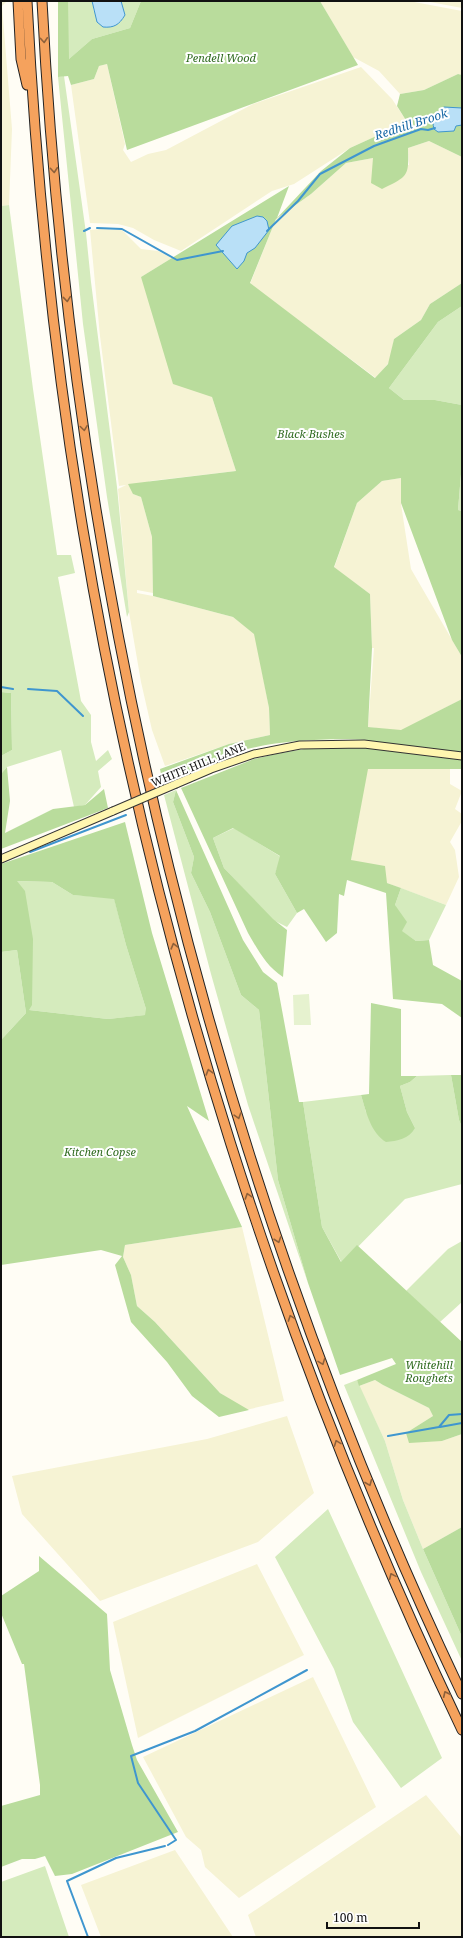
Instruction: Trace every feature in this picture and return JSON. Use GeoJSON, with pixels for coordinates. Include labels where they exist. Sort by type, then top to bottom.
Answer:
{"type":"FeatureCollection","features":[{"type":"Feature","properties":{"kind":"highway"},"geometry":{"type":"LineString","coordinates":[[18,1],[21,59],[34,114]]}},
{"type":"Feature","properties":{"kind":"highway"},"geometry":{"type":"LineString","coordinates":[[27,1],[34,114],[55,330],[84,531],[119,715],[170,931],[230,1140],[296,1333],[368,1521],[462,1730]]}},
{"type":"Feature","properties":{"kind":"highway"},"geometry":{"type":"LineString","coordinates":[[42,1],[58,218],[68,310],[85,437],[110,592],[124,665],[167,858],[225,1074],[261,1189],[296,1292],[370,1485],[423,1609],[462,1694]]}},
{"type":"Feature","properties":{"kind":"street","name":"WHITE HILL LANE"},"geometry":{"type":"LineString","coordinates":[[1,859],[211,769],[254,754],[300,745],[364,744],[462,756]]}},
{"type":"Feature","properties":{"kind":"shaded area"},"geometry":{"type":"Polygon","coordinates":[[[1,1],[7,1],[2,6],[12,129],[9,205],[1,206],[1,1]]]}},
{"type":"Feature","properties":{"kind":"shaded area"},"geometry":{"type":"Polygon","coordinates":[[[320,1],[409,1],[462,11],[462,75],[458,74],[424,90],[400,94],[379,71],[353,57],[320,1]]]}},
{"type":"Feature","properties":{"kind":"shaded area"},"geometry":{"type":"Polygon","coordinates":[[[425,1],[462,1],[462,8],[425,1]]]}},
{"type":"Feature","properties":{"kind":"shaded area"},"geometry":{"type":"Polygon","coordinates":[[[107,64],[125,144],[123,150],[131,162],[148,154],[166,150],[253,104],[361,67],[392,99],[407,122],[350,148],[294,184],[272,191],[181,251],[154,240],[133,228],[118,224],[90,223],[71,85],[94,79],[99,66],[107,64]]]}},
{"type":"Feature","properties":{"kind":"shaded area"},"geometry":{"type":"Polygon","coordinates":[[[429,141],[462,157],[462,283],[430,304],[421,320],[394,339],[390,361],[376,378],[250,284],[276,219],[311,194],[346,163],[373,158],[409,165],[408,148],[429,141]]]}},
{"type":"Feature","properties":{"kind":"shaded area"},"geometry":{"type":"Polygon","coordinates":[[[90,230],[122,230],[141,249],[158,251],[172,258],[141,277],[212,397],[236,471],[150,481],[133,494],[141,497],[152,537],[153,593],[137,590],[137,593],[233,617],[255,634],[269,708],[270,735],[229,744],[165,766],[152,730],[141,682],[129,612],[118,489],[126,485],[119,486],[100,336],[90,230]]]}},
{"type":"Feature","properties":{"kind":"shaded area"},"geometry":{"type":"Polygon","coordinates":[[[401,478],[401,504],[411,569],[462,657],[462,699],[401,731],[368,727],[374,648],[372,648],[370,594],[334,568],[357,503],[382,481],[401,478]]]}},
{"type":"Feature","properties":{"kind":"shaded area"},"geometry":{"type":"Polygon","coordinates":[[[367,769],[450,769],[450,784],[462,791],[455,809],[462,814],[462,821],[450,842],[455,850],[459,877],[446,905],[387,883],[351,860],[367,769]]]}},
{"type":"Feature","properties":{"kind":"shaded area"},"geometry":{"type":"Polygon","coordinates":[[[242,1227],[284,1401],[246,1410],[220,1393],[155,1322],[137,1306],[131,1275],[123,1257],[125,1245],[242,1227]]]}},
{"type":"Feature","properties":{"kind":"shaded area"},"geometry":{"type":"Polygon","coordinates":[[[375,1380],[429,1408],[433,1416],[406,1433],[442,1441],[462,1434],[462,1527],[423,1549],[403,1500],[385,1441],[359,1386],[375,1380]]]}},
{"type":"Feature","properties":{"kind":"shaded area"},"geometry":{"type":"Polygon","coordinates":[[[287,1416],[314,1493],[258,1542],[100,1601],[22,1514],[12,1476],[207,1439],[287,1416]]]}},
{"type":"Feature","properties":{"kind":"shaded area"},"geometry":{"type":"Polygon","coordinates":[[[257,1564],[304,1655],[138,1738],[113,1622],[257,1564]]]}},
{"type":"Feature","properties":{"kind":"shaded area"},"geometry":{"type":"Polygon","coordinates":[[[313,1677],[376,1807],[239,1898],[205,1867],[201,1850],[186,1837],[143,1757],[313,1677]]]}},
{"type":"Feature","properties":{"kind":"shaded area"},"geometry":{"type":"Polygon","coordinates":[[[426,1795],[462,1838],[462,1937],[256,1937],[248,1915],[426,1795]]]}},
{"type":"Feature","properties":{"kind":"shaded area"},"geometry":{"type":"Polygon","coordinates":[[[175,1850],[233,1937],[101,1937],[81,1885],[175,1850]]]}},
{"type":"Feature","properties":{"kind":"green space","name":"Pendell Wood"},"geometry":{"type":"Polygon","coordinates":[[[58,1],[68,1],[69,59],[92,39],[130,28],[141,1],[320,1],[358,65],[127,150],[107,64],[99,66],[94,79],[71,85],[68,76],[58,77],[58,1]]]}},
{"type":"Feature","properties":{"kind":"green space"},"geometry":{"type":"Polygon","coordinates":[[[67,1],[92,1],[94,12],[125,15],[121,1],[141,1],[130,28],[92,39],[68,60],[67,1]]]}},
{"type":"Feature","properties":{"kind":"green space","name":"Black Bushes"},"geometry":{"type":"Polygon","coordinates":[[[458,74],[462,75],[462,157],[429,141],[408,148],[408,165],[405,174],[402,178],[382,189],[371,183],[373,158],[346,163],[311,194],[276,219],[250,283],[375,378],[388,364],[394,339],[421,320],[430,304],[462,283],[462,306],[438,322],[389,388],[404,400],[435,400],[462,405],[462,462],[458,510],[462,511],[462,657],[452,640],[401,503],[401,478],[382,481],[357,503],[334,567],[370,594],[372,648],[368,727],[401,730],[462,699],[462,769],[368,769],[351,860],[385,866],[387,883],[401,888],[395,905],[407,922],[402,931],[416,941],[429,940],[433,965],[462,981],[462,1018],[442,1004],[393,999],[386,893],[347,880],[344,896],[339,894],[337,933],[326,942],[304,909],[297,913],[275,874],[280,856],[233,828],[213,838],[224,868],[273,919],[287,930],[283,977],[267,963],[259,951],[248,933],[181,788],[254,759],[315,747],[363,748],[369,740],[336,739],[266,745],[234,753],[163,784],[160,769],[229,744],[270,735],[269,708],[254,634],[233,617],[153,596],[152,537],[141,497],[133,494],[128,484],[236,471],[212,397],[173,384],[141,277],[289,186],[277,218],[321,171],[350,148],[407,122],[397,106],[400,94],[424,90],[458,74]]]}},
{"type":"Feature","properties":{"kind":"green space"},"geometry":{"type":"Polygon","coordinates":[[[64,76],[86,233],[117,487],[129,612],[127,617],[107,497],[83,324],[58,77],[64,76]]]}},
{"type":"Feature","properties":{"kind":"green space"},"geometry":{"type":"Polygon","coordinates":[[[9,205],[33,389],[57,555],[71,555],[75,573],[58,577],[81,701],[91,715],[91,742],[96,761],[108,750],[112,759],[98,771],[101,787],[85,805],[74,807],[61,750],[7,767],[1,774],[1,756],[12,750],[11,693],[1,692],[1,206],[9,205]]]}},
{"type":"Feature","properties":{"kind":"green space"},"geometry":{"type":"Polygon","coordinates":[[[462,306],[462,405],[435,400],[404,400],[389,388],[438,322],[462,306]]]}},
{"type":"Feature","properties":{"kind":"green space"},"geometry":{"type":"Polygon","coordinates":[[[462,462],[462,511],[458,510],[462,462]]]}},
{"type":"Feature","properties":{"kind":"green space"},"geometry":{"type":"Polygon","coordinates":[[[1,692],[11,693],[12,750],[1,756],[1,692]]]}},
{"type":"Feature","properties":{"kind":"green space"},"geometry":{"type":"Polygon","coordinates":[[[7,767],[10,801],[5,833],[53,809],[85,805],[104,789],[108,808],[1,849],[1,774],[7,767]]]}},
{"type":"Feature","properties":{"kind":"green space"},"geometry":{"type":"Polygon","coordinates":[[[176,790],[173,802],[194,857],[191,873],[210,912],[241,995],[259,1010],[278,1180],[308,1283],[248,1105],[211,974],[164,795],[176,790]]]}},
{"type":"Feature","properties":{"kind":"green space","name":"Whitehill Roughets"},"geometry":{"type":"Polygon","coordinates":[[[176,790],[243,940],[263,972],[277,983],[299,1102],[303,1102],[322,1227],[341,1262],[357,1245],[462,1342],[462,1434],[442,1441],[409,1443],[406,1433],[433,1416],[429,1408],[375,1380],[359,1386],[357,1380],[396,1364],[392,1358],[340,1375],[308,1283],[278,1180],[259,1010],[241,995],[210,912],[191,873],[194,857],[173,802],[176,790]]]}},
{"type":"Feature","properties":{"kind":"green space","name":"Kitchen Copse"},"geometry":{"type":"Polygon","coordinates":[[[125,822],[152,933],[209,1121],[187,1106],[242,1227],[125,1245],[123,1257],[131,1275],[137,1306],[155,1322],[220,1393],[249,1410],[219,1417],[192,1396],[167,1362],[131,1322],[115,1265],[122,1256],[101,1250],[1,1265],[1,1040],[26,1013],[17,950],[1,952],[1,864],[125,822]],[[17,881],[25,891],[33,939],[32,1005],[29,1010],[108,1019],[145,1015],[146,1009],[126,945],[114,899],[73,895],[52,882],[17,881]]]}},
{"type":"Feature","properties":{"kind":"green space"},"geometry":{"type":"Polygon","coordinates":[[[234,828],[281,857],[275,874],[297,913],[287,927],[273,920],[224,868],[213,838],[234,828]]]}},
{"type":"Feature","properties":{"kind":"green space"},"geometry":{"type":"Polygon","coordinates":[[[16,881],[52,882],[73,895],[114,898],[126,945],[146,1009],[146,1015],[108,1019],[29,1010],[16,881]]]}},
{"type":"Feature","properties":{"kind":"green space"},"geometry":{"type":"Polygon","coordinates":[[[401,888],[446,905],[429,940],[416,941],[401,931],[395,905],[401,888]]]}},
{"type":"Feature","properties":{"kind":"green space"},"geometry":{"type":"Polygon","coordinates":[[[17,950],[26,1013],[1,1040],[1,952],[17,950]]]}},
{"type":"Feature","properties":{"kind":"green space"},"geometry":{"type":"Polygon","coordinates":[[[309,994],[311,1025],[294,1025],[293,995],[309,994]]]}},
{"type":"Feature","properties":{"kind":"green space"},"geometry":{"type":"Polygon","coordinates":[[[371,1003],[401,1009],[401,1076],[417,1076],[410,1082],[400,1086],[407,1112],[415,1128],[406,1137],[394,1141],[386,1142],[376,1133],[370,1122],[361,1095],[369,1094],[371,1003]]]}},
{"type":"Feature","properties":{"kind":"green space"},"geometry":{"type":"Polygon","coordinates":[[[451,1075],[459,1120],[462,1127],[462,1184],[405,1199],[342,1263],[322,1227],[303,1102],[361,1095],[366,1112],[415,1128],[407,1112],[400,1086],[410,1082],[417,1076],[451,1075]]]}},
{"type":"Feature","properties":{"kind":"green space"},"geometry":{"type":"Polygon","coordinates":[[[451,1075],[462,1075],[462,1127],[459,1120],[451,1075]]]}},
{"type":"Feature","properties":{"kind":"green space"},"geometry":{"type":"Polygon","coordinates":[[[462,1241],[462,1302],[440,1322],[406,1291],[448,1249],[462,1241]]]}},
{"type":"Feature","properties":{"kind":"green space"},"geometry":{"type":"Polygon","coordinates":[[[357,1380],[385,1441],[403,1500],[462,1637],[462,1661],[421,1572],[344,1385],[357,1380]]]}},
{"type":"Feature","properties":{"kind":"green space"},"geometry":{"type":"Polygon","coordinates":[[[328,1509],[442,1758],[401,1788],[353,1722],[334,1669],[275,1557],[328,1509]]]}},
{"type":"Feature","properties":{"kind":"green space"},"geometry":{"type":"Polygon","coordinates":[[[462,1527],[462,1637],[423,1549],[462,1527]]]}},
{"type":"Feature","properties":{"kind":"green space"},"geometry":{"type":"Polygon","coordinates":[[[39,1556],[107,1614],[110,1670],[132,1745],[137,1760],[178,1832],[72,1874],[55,1876],[45,1856],[35,1859],[22,1859],[1,1867],[1,1806],[40,1795],[40,1785],[24,1664],[22,1664],[1,1613],[1,1596],[39,1571],[39,1556]]]}},
{"type":"Feature","properties":{"kind":"green space"},"geometry":{"type":"Polygon","coordinates":[[[45,1866],[69,1937],[1,1937],[1,1882],[45,1866]]]}},
{"type":"Feature","properties":{"kind":"water"},"geometry":{"type":"Polygon","coordinates":[[[92,1],[121,1],[125,15],[116,25],[103,27],[97,22],[92,1]]]}},
{"type":"Feature","properties":{"kind":"water"},"geometry":{"type":"Polygon","coordinates":[[[444,107],[462,108],[462,125],[456,126],[454,131],[438,132],[434,129],[433,122],[435,116],[444,107]]]}},
{"type":"Feature","properties":{"kind":"water"},"geometry":{"type":"Polygon","coordinates":[[[257,216],[263,217],[267,221],[269,230],[255,248],[247,253],[244,261],[237,269],[216,245],[232,226],[257,216]]]}},
{"type":"Feature","properties":{"kind":"waterway","name":"Redhill Brook"},"geometry":{"type":"LineString","coordinates":[[267,231],[298,201],[320,174],[374,146],[421,129],[428,130],[435,128]]}},
{"type":"Feature","properties":{"kind":"waterway","name":"Redhill Brook"},"geometry":{"type":"LineString","coordinates":[[84,231],[90,228]]}},
{"type":"Feature","properties":{"kind":"waterway","name":"Redhill Brook"},"geometry":{"type":"LineString","coordinates":[[97,228],[122,229],[177,260],[223,251]]}},
{"type":"Feature","properties":{"kind":"waterway"},"geometry":{"type":"LineString","coordinates":[[1,687],[13,689]]}},
{"type":"Feature","properties":{"kind":"waterway"},"geometry":{"type":"LineString","coordinates":[[28,689],[57,691],[83,716]]}},
{"type":"Feature","properties":{"kind":"waterway"},"geometry":{"type":"LineString","coordinates":[[30,852],[126,815]]}},
{"type":"Feature","properties":{"kind":"waterway"},"geometry":{"type":"LineString","coordinates":[[388,1436],[439,1427],[449,1415],[462,1414]]}},
{"type":"Feature","properties":{"kind":"waterway"},"geometry":{"type":"LineString","coordinates":[[440,1427],[462,1423]]}},
{"type":"Feature","properties":{"kind":"waterway"},"geometry":{"type":"LineString","coordinates":[[168,1845],[176,1840],[138,1783],[131,1756],[195,1731],[307,1670]]}},
{"type":"Feature","properties":{"kind":"waterway"},"geometry":{"type":"LineString","coordinates":[[88,1937],[67,1881],[116,1858],[165,1846]]}}]}
